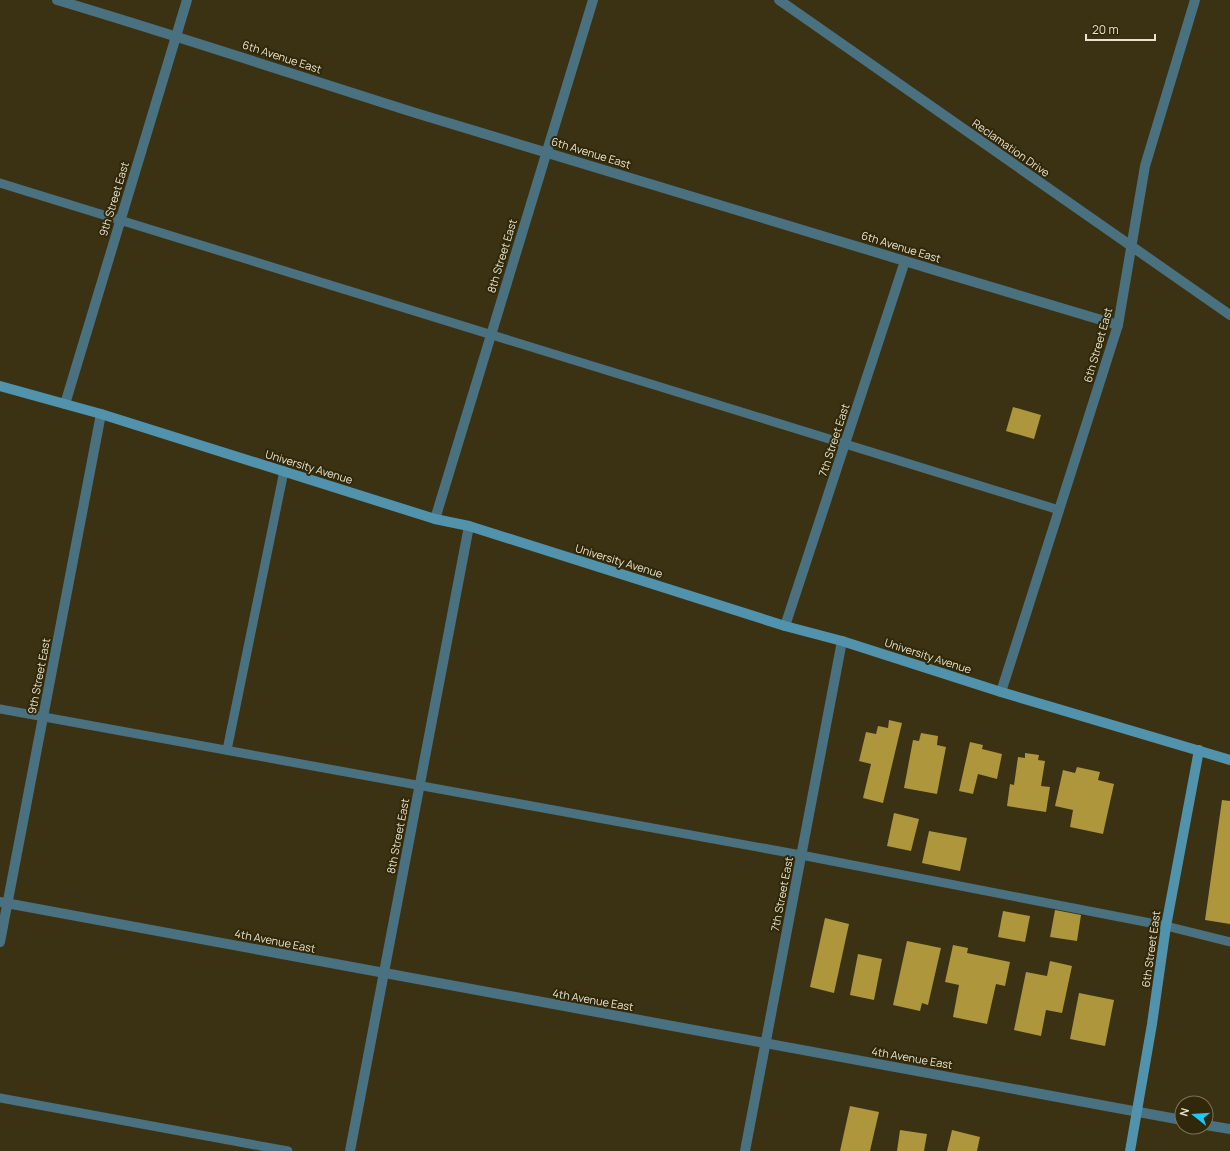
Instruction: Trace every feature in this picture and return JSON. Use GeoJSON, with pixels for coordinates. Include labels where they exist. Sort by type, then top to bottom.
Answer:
{"type":"FeatureCollection","features":[{"type":"Feature","properties":{"kind":"street","name":"6th Avenue East"},"geometry":{"type":"LineString","coordinates":[[57,0],[176,36],[419,114],[1118,325]]}},
{"type":"Feature","properties":{"kind":"street","name":"9th Street East"},"geometry":{"type":"LineString","coordinates":[[65,404],[187,0]]}},
{"type":"Feature","properties":{"kind":"street","name":"8th Street East"},"geometry":{"type":"LineString","coordinates":[[435,518],[593,0]]}},
{"type":"Feature","properties":{"kind":"street","name":"Reclamation Drive"},"geometry":{"type":"LineString","coordinates":[[778,0],[1230,315]]}},
{"type":"Feature","properties":{"kind":"street","name":"6th Street East"},"geometry":{"type":"LineString","coordinates":[[1002,692],[1118,325],[1146,166],[1195,0]]}},
{"type":"Feature","properties":{"kind":"street","name":"7th Street East"},"geometry":{"type":"LineString","coordinates":[[785,626],[905,261]]}},
{"type":"Feature","properties":{"kind":"street","name":"University Avenue"},"geometry":{"type":"LineString","coordinates":[[0,386],[101,414],[435,518],[469,526],[785,626],[842,641],[1002,692],[1230,760]]}},
{"type":"Feature","properties":{"kind":"street","name":"9th Street East"},"geometry":{"type":"LineString","coordinates":[[0,942],[4,903],[43,717],[101,414]]}},
{"type":"Feature","properties":{"kind":"street","name":"8th Street East"},"geometry":{"type":"LineString","coordinates":[[350,1151],[469,526]]}},
{"type":"Feature","properties":{"kind":"street","name":"7th Street East"},"geometry":{"type":"LineString","coordinates":[[745,1151],[842,641]]}},
{"type":"Feature","properties":{"kind":"street","name":"6th Street East"},"geometry":{"type":"LineString","coordinates":[[1130,1151],[1152,1024],[1166,926],[1199,750]]}},
{"type":"Feature","properties":{"kind":"street","name":"4th Avenue East"},"geometry":{"type":"LineString","coordinates":[[4,903],[1174,1119]]}},
{"type":"Feature","properties":{"kind":"street"},"geometry":{"type":"LineString","coordinates":[[1214,1126],[1230,1129]]}},
{"type":"Feature","properties":{"kind":"lane"},"geometry":{"type":"LineString","coordinates":[[0,183],[1060,510]]}},
{"type":"Feature","properties":{"kind":"lane"},"geometry":{"type":"LineString","coordinates":[[227,750],[284,471]]}},
{"type":"Feature","properties":{"kind":"lane"},"geometry":{"type":"LineString","coordinates":[[0,709],[801,856],[1166,926],[1230,942]]}},
{"type":"Feature","properties":{"kind":"lane"},"geometry":{"type":"LineString","coordinates":[[0,1098],[288,1151]]}},
{"type":"Feature","properties":{"kind":"building"},"geometry":{"type":"Polygon","coordinates":[[[1013,407],[1041,415],[1034,439],[1006,431],[1013,407]]]}},
{"type":"Feature","properties":{"kind":"building"},"geometry":{"type":"Polygon","coordinates":[[[889,720],[902,723],[883,803],[863,798],[871,764],[859,761],[866,732],[876,734],[878,726],[888,728],[889,720]]]}},
{"type":"Feature","properties":{"kind":"building"},"geometry":{"type":"Polygon","coordinates":[[[921,733],[938,736],[937,745],[946,747],[937,794],[904,788],[913,740],[919,741],[921,733]]]}},
{"type":"Feature","properties":{"kind":"building"},"geometry":{"type":"Polygon","coordinates":[[[970,742],[983,745],[982,749],[1002,754],[997,779],[978,774],[973,794],[959,791],[970,742]]]}},
{"type":"Feature","properties":{"kind":"building"},"geometry":{"type":"Polygon","coordinates":[[[1025,753],[1039,755],[1038,760],[1045,761],[1041,786],[1050,787],[1046,812],[1007,806],[1010,784],[1014,785],[1018,757],[1025,758],[1025,753]]]}},
{"type":"Feature","properties":{"kind":"building"},"geometry":{"type":"Polygon","coordinates":[[[1077,767],[1100,772],[1098,780],[1114,784],[1103,834],[1070,827],[1073,810],[1055,806],[1063,770],[1075,773],[1077,767]]]}},
{"type":"Feature","properties":{"kind":"building"},"geometry":{"type":"Polygon","coordinates":[[[1222,800],[1230,801],[1230,924],[1205,920],[1222,800]]]}},
{"type":"Feature","properties":{"kind":"building"},"geometry":{"type":"Polygon","coordinates":[[[894,813],[919,819],[911,851],[887,846],[894,813]]]}},
{"type":"Feature","properties":{"kind":"building"},"geometry":{"type":"Polygon","coordinates":[[[929,831],[967,838],[960,871],[922,863],[929,831]]]}},
{"type":"Feature","properties":{"kind":"building"},"geometry":{"type":"Polygon","coordinates":[[[1055,910],[1081,915],[1077,941],[1050,937],[1055,910]]]}},
{"type":"Feature","properties":{"kind":"building"},"geometry":{"type":"Polygon","coordinates":[[[1003,911],[1030,916],[1025,942],[998,937],[1003,911]]]}},
{"type":"Feature","properties":{"kind":"building"},"geometry":{"type":"Polygon","coordinates":[[[825,918],[849,924],[834,993],[810,987],[825,918]]]}},
{"type":"Feature","properties":{"kind":"building"},"geometry":{"type":"Polygon","coordinates":[[[907,941],[941,948],[928,1005],[922,1003],[920,1011],[893,1005],[907,941]]]}},
{"type":"Feature","properties":{"kind":"building"},"geometry":{"type":"Polygon","coordinates":[[[953,945],[968,948],[967,953],[1010,962],[1005,986],[996,984],[987,1024],[953,1017],[959,985],[945,982],[953,945]]]}},
{"type":"Feature","properties":{"kind":"building"},"geometry":{"type":"Polygon","coordinates":[[[858,954],[882,959],[874,1000],[850,995],[858,954]]]}},
{"type":"Feature","properties":{"kind":"building"},"geometry":{"type":"Polygon","coordinates":[[[1050,961],[1072,966],[1062,1013],[1046,1010],[1041,1036],[1014,1030],[1026,972],[1047,976],[1050,961]]]}},
{"type":"Feature","properties":{"kind":"building"},"geometry":{"type":"Polygon","coordinates":[[[1079,993],[1114,1000],[1105,1046],[1070,1039],[1079,993]]]}},
{"type":"Feature","properties":{"kind":"building"},"geometry":{"type":"Polygon","coordinates":[[[850,1106],[879,1112],[870,1151],[840,1151],[850,1106]]]}},
{"type":"Feature","properties":{"kind":"building"},"geometry":{"type":"Polygon","coordinates":[[[900,1130],[927,1134],[924,1151],[897,1151],[900,1130]]]}},
{"type":"Feature","properties":{"kind":"building"},"geometry":{"type":"Polygon","coordinates":[[[952,1130],[980,1137],[977,1151],[947,1151],[952,1130]]]}}]}
